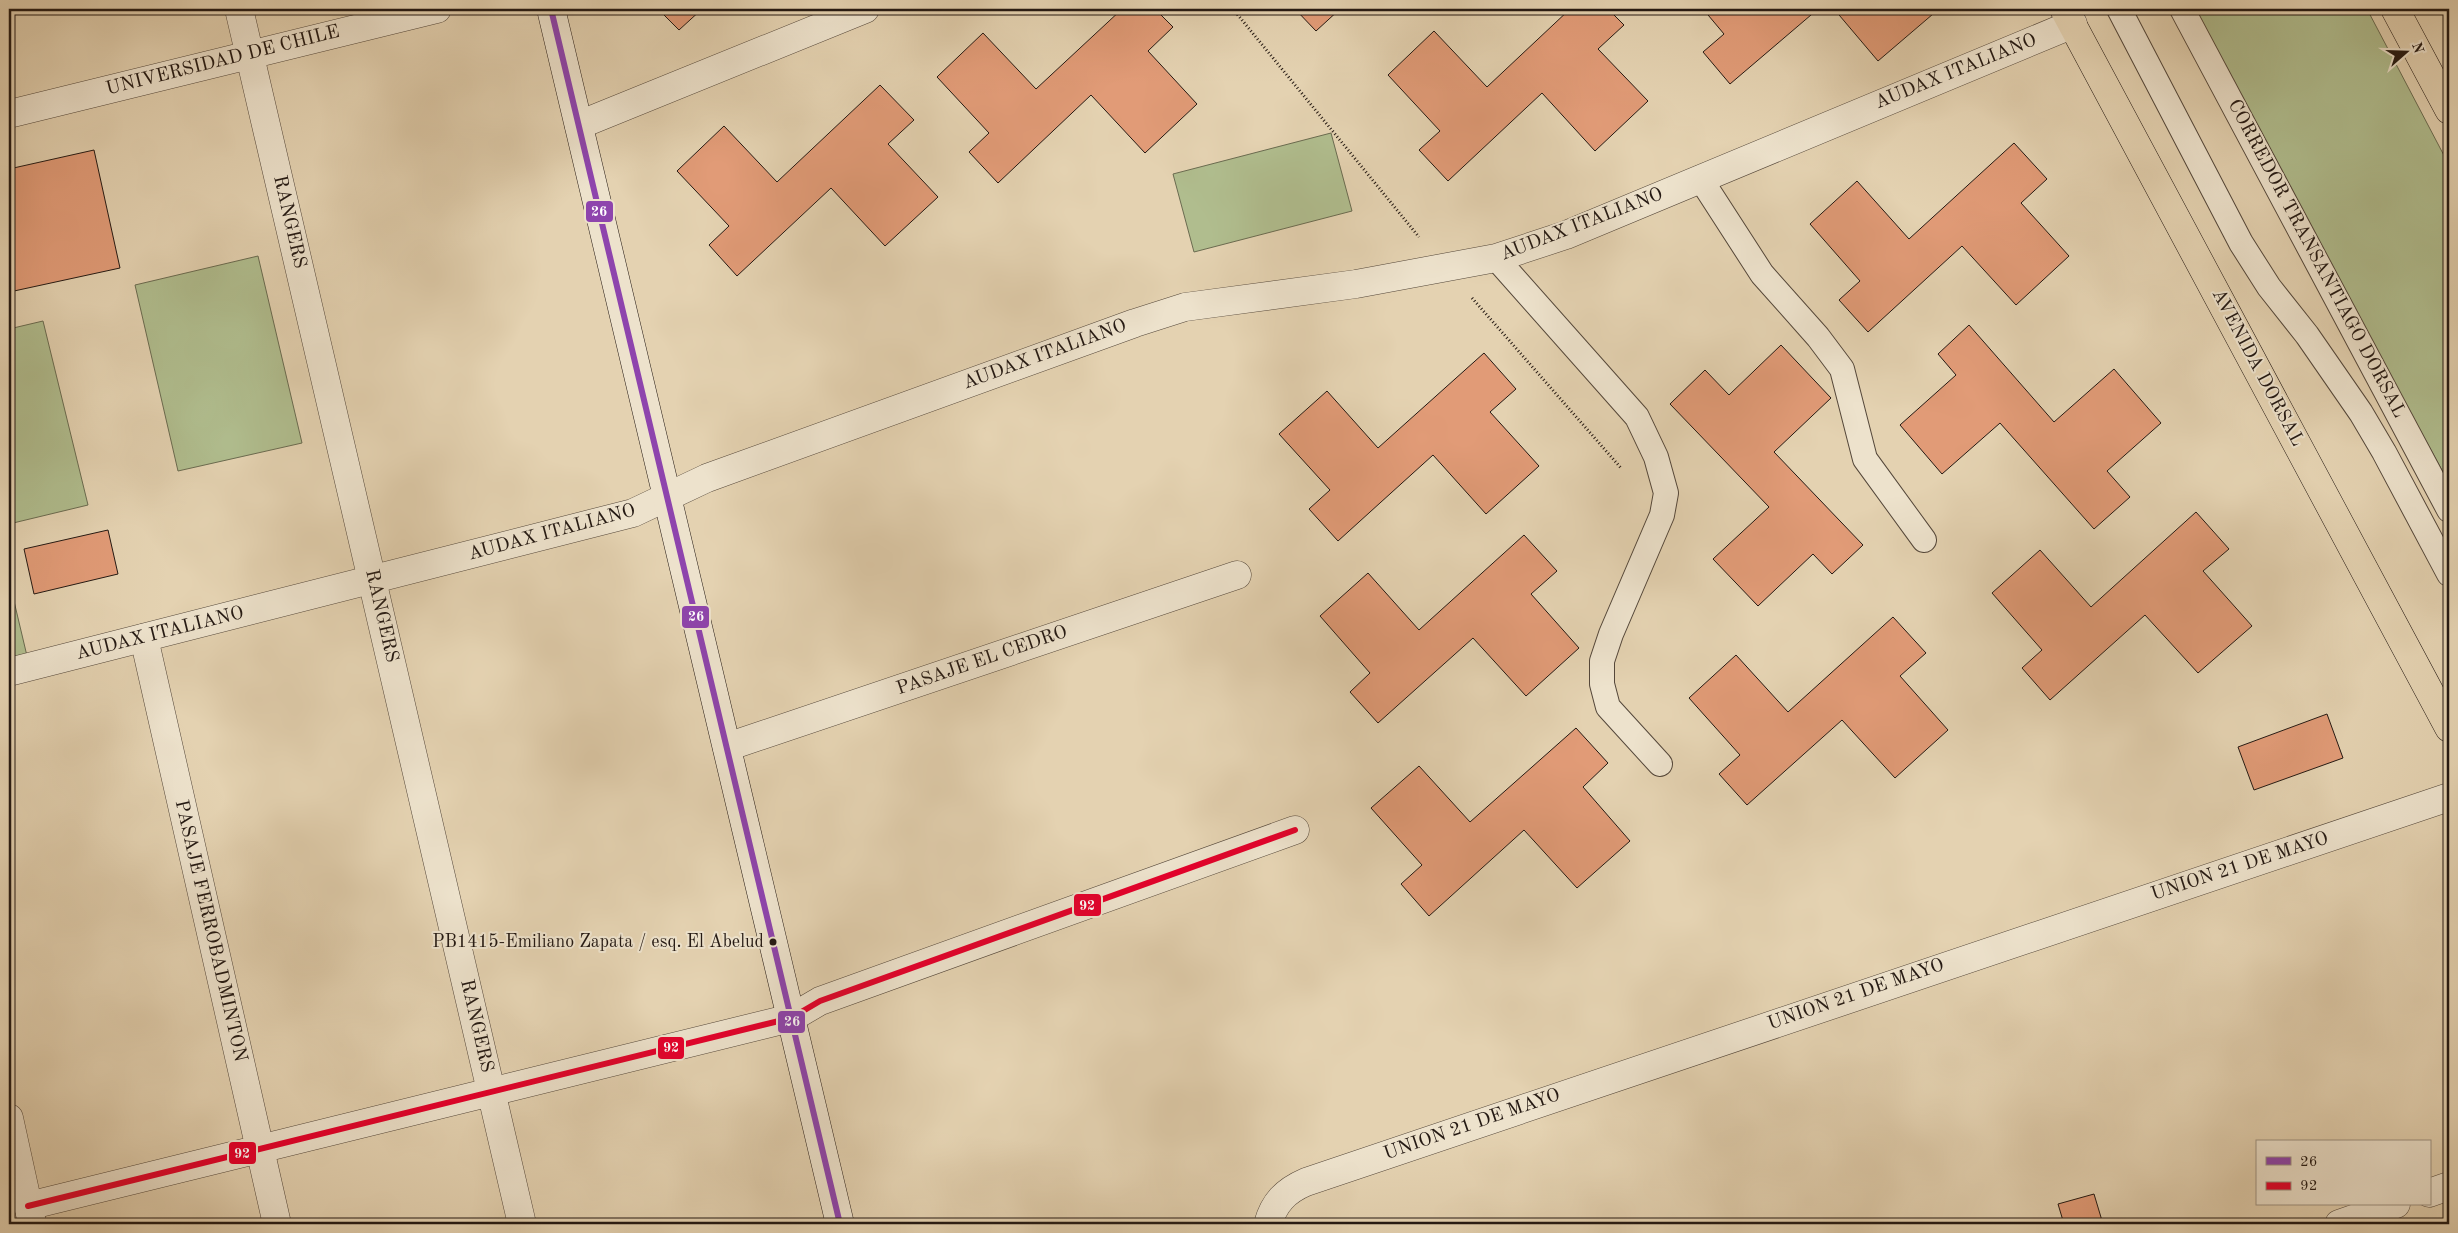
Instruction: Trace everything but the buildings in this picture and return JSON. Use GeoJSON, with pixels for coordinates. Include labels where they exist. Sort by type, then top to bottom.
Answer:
{"type":"FeatureCollection","features":[{"type":"Feature","properties":{"kind":"main road"},"geometry":{"type":"LineString","coordinates":[[2395,9],[2449,110]]}},
{"type":"Feature","properties":{"kind":"main road","name":"AVENIDA DORSAL"},"geometry":{"type":"LineString","coordinates":[[2068,16],[2449,728]]}},
{"type":"Feature","properties":{"kind":"street","name":"RANGERS"},"geometry":{"type":"LineString","coordinates":[[239,9],[522,1224]]}},
{"type":"Feature","properties":{"kind":"street","name":"UNIVERSIDAD DE CHILE"},"geometry":{"type":"LineString","coordinates":[[9,114],[436,9]]}},
{"type":"Feature","properties":{"kind":"street"},"geometry":{"type":"LineString","coordinates":[[552,9],[840,1224]]}},
{"type":"Feature","properties":{"kind":"street"},"geometry":{"type":"LineString","coordinates":[[579,125],[860,10]]}},
{"type":"Feature","properties":{"kind":"street","name":"AUDAX ITALIANO"},"geometry":{"type":"LineString","coordinates":[[9,672],[633,513],[667,496],[800,444],[1135,323],[1186,307],[1356,284],[1496,258],[1566,235],[2068,16]]}},
{"type":"Feature","properties":{"kind":"street","name":"PASAJE EL CEDRO"},"geometry":{"type":"LineString","coordinates":[[727,747],[1237,575]]}},
{"type":"Feature","properties":{"kind":"street","name":"PASAJE FERROBADMINTON"},"geometry":{"type":"LineString","coordinates":[[144,638],[277,1224]]}},
{"type":"Feature","properties":{"kind":"street","name":"UNION 21 DE MAYO"},"geometry":{"type":"LineString","coordinates":[[1270,1217],[1281,1198],[1292,1188],[1306,1182],[2449,797]]}},
{"type":"Feature","properties":{"kind":"street"},"geometry":{"type":"LineString","coordinates":[[9,1118],[30,1215],[260,1149],[791,1018],[820,1001],[1295,830]]}},
{"type":"Feature","properties":{"kind":"street"},"geometry":{"type":"LineString","coordinates":[[2430,1193],[2449,1186]]}},
{"type":"Feature","properties":{"kind":"street"},"geometry":{"type":"LineString","coordinates":[[2339,1224],[2390,1206]]}},
{"type":"Feature","properties":{"kind":"lane","name":"CORREDOR TRANSANTIAGO DORSAL"},"geometry":{"type":"LineString","coordinates":[[2119,9],[2241,243],[2269,287],[2307,335],[2361,413],[2449,574]]}},
{"type":"Feature","properties":{"kind":"lane","name":"CORREDOR TRANSANTIAGO DORSAL"},"geometry":{"type":"LineString","coordinates":[[2182,9],[2449,510]]}},
{"type":"Feature","properties":{"kind":"lane"},"geometry":{"type":"LineString","coordinates":[[1700,178],[1762,274],[1818,337],[1842,369],[1865,459],[1924,540]]}},
{"type":"Feature","properties":{"kind":"lane"},"geometry":{"type":"LineString","coordinates":[[1496,258],[1637,418],[1656,457],[1666,493],[1662,515],[1611,634],[1602,661],[1602,684],[1608,707],[1660,764]]}},
{"type":"Feature","properties":{"kind":"green space"},"geometry":{"type":"Polygon","coordinates":[[[2189,9],[2367,9],[2449,165],[2449,483],[2189,9]]]}},
{"type":"Feature","properties":{"kind":"green space"},"geometry":{"type":"Polygon","coordinates":[[[1331,133],[1352,211],[1194,252],[1173,174],[1331,133]]]}},
{"type":"Feature","properties":{"kind":"green space"},"geometry":{"type":"Polygon","coordinates":[[[258,256],[302,443],[178,471],[135,285],[258,256]]]}},
{"type":"Feature","properties":{"kind":"green space"},"geometry":{"type":"Polygon","coordinates":[[[43,321],[88,505],[9,524],[9,329],[43,321]]]}},
{"type":"Feature","properties":{"kind":"green space"},"geometry":{"type":"Polygon","coordinates":[[[9,580],[27,656],[9,660],[9,580]]]}},
{"type":"Feature","properties":{"kind":"transit line","name":"26"},"geometry":{"type":"LineString","coordinates":[[551,9],[840,1224]]}},
{"type":"Feature","properties":{"kind":"transit line","name":"92"},"geometry":{"type":"LineString","coordinates":[[28,1206],[791,1018],[820,1001],[1295,830]]}},
{"type":"Feature","properties":{"kind":"place","name":"PB1415-Emiliano Zapata / esq. El Abelud"},"geometry":{"type":"Point","coordinates":[773,942]}}]}
